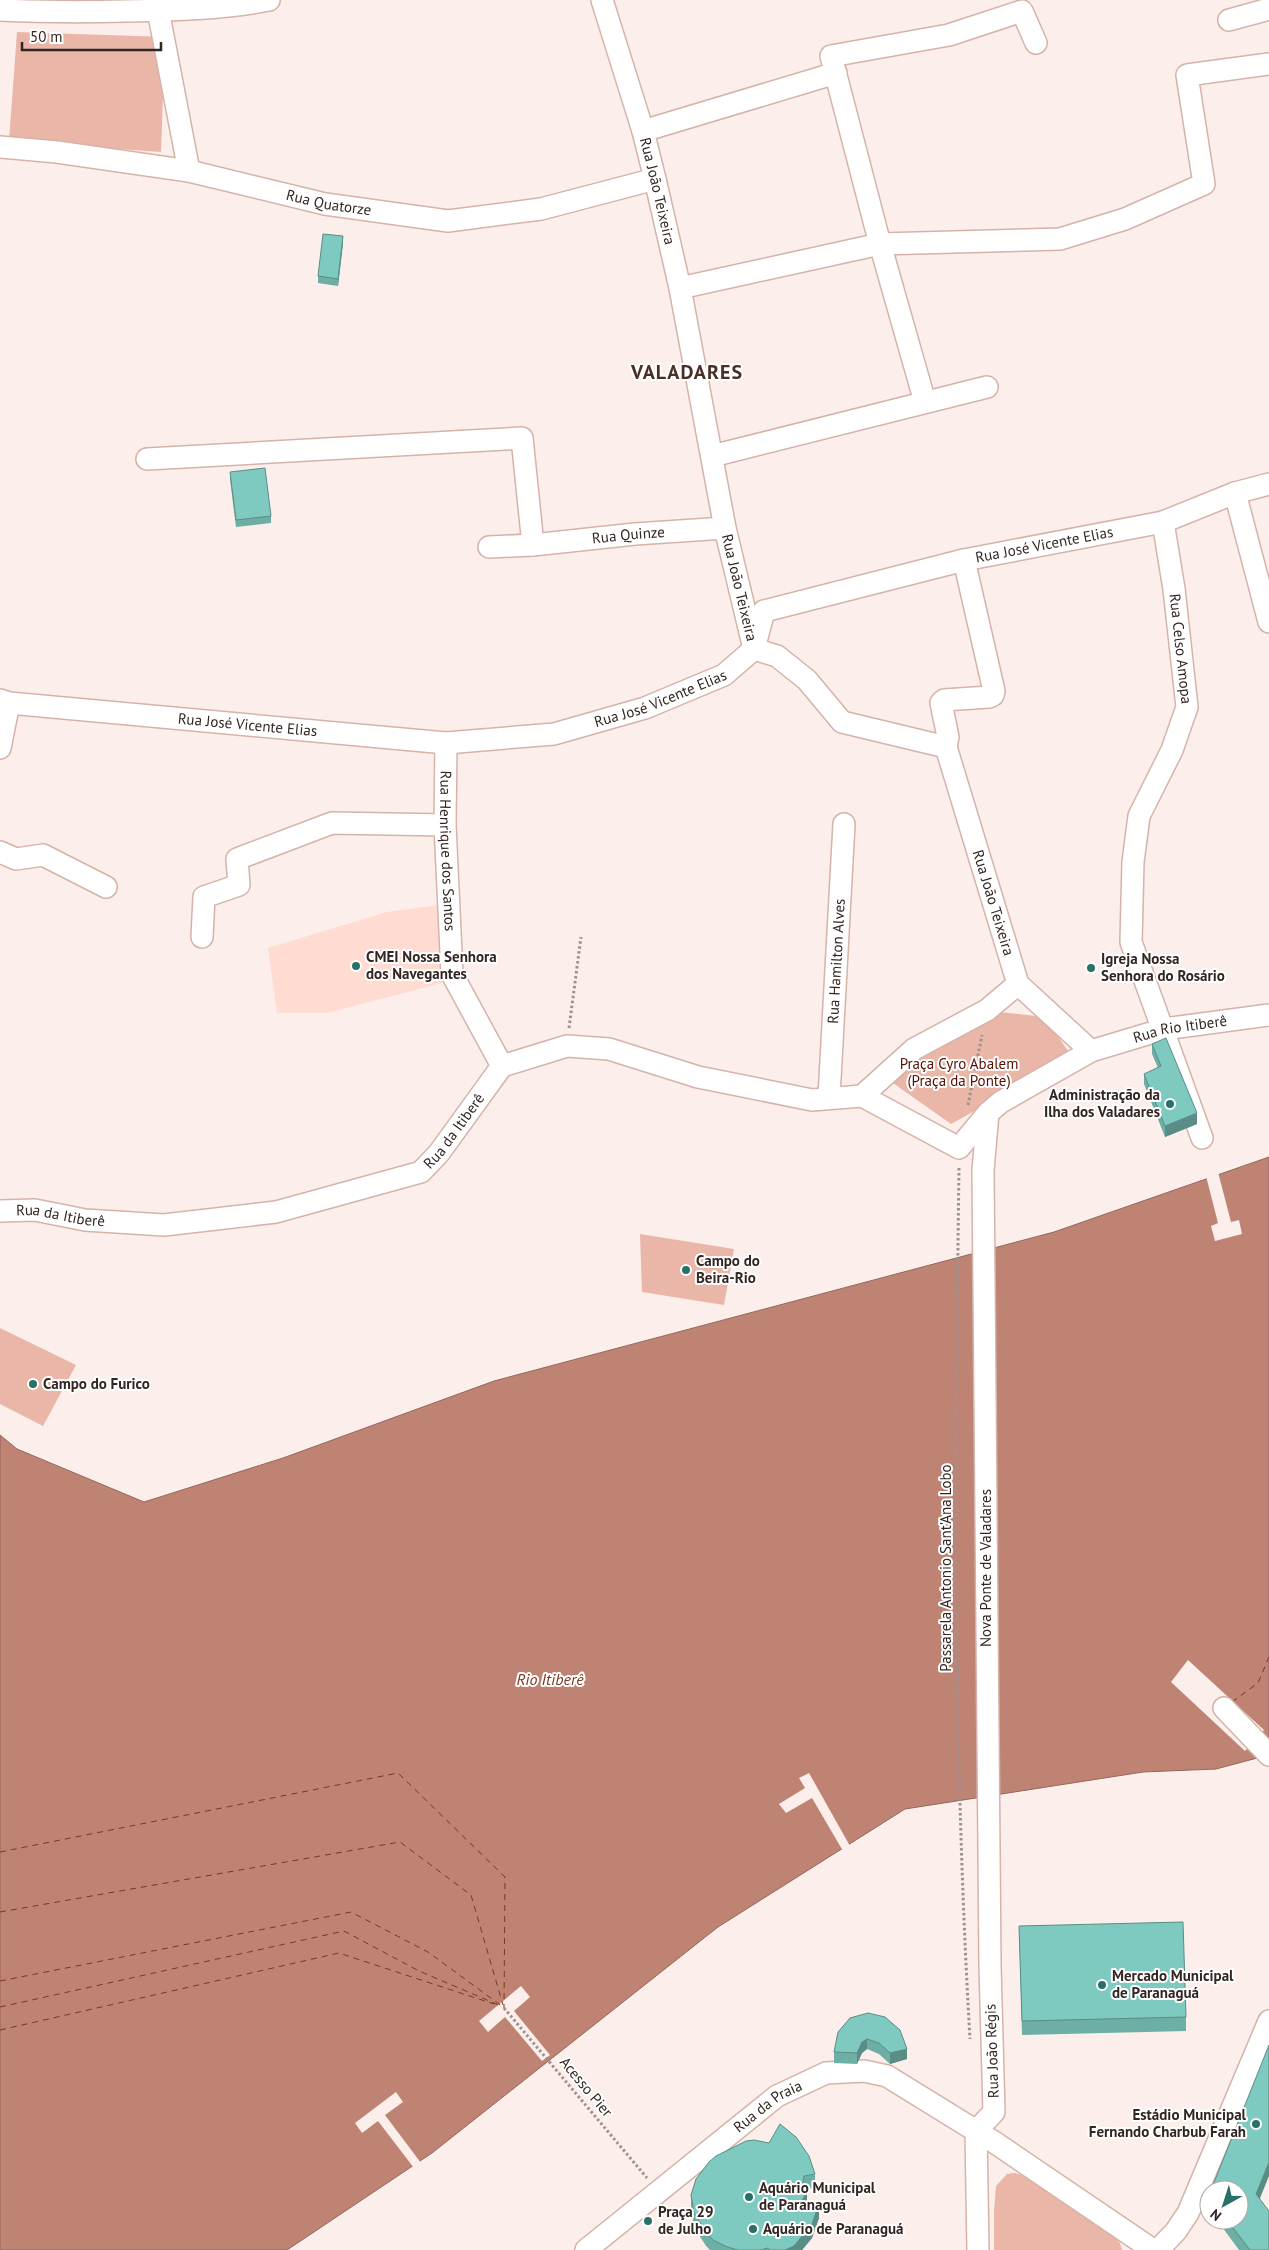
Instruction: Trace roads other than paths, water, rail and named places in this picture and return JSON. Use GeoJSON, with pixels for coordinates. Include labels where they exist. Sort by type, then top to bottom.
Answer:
{"type":"FeatureCollection","features":[{"type":"Feature","properties":{"kind":"street"},"geometry":{"type":"LineString","coordinates":[[0,10],[47,12],[158,10],[229,7],[269,0]]}},
{"type":"Feature","properties":{"kind":"street","name":"Rua João Teixeira"},"geometry":{"type":"LineString","coordinates":[[602,0],[643,131],[655,179],[680,288],[725,528],[754,649],[777,656],[806,680],[842,722],[946,747],[1018,984]]}},
{"type":"Feature","properties":{"kind":"street"},"geometry":{"type":"LineString","coordinates":[[1229,20],[1269,9]]}},
{"type":"Feature","properties":{"kind":"street"},"geometry":{"type":"LineString","coordinates":[[158,10],[189,171]]}},
{"type":"Feature","properties":{"kind":"street"},"geometry":{"type":"LineString","coordinates":[[925,402],[880,244],[831,56],[949,35],[1022,11],[1036,43]]}},
{"type":"Feature","properties":{"kind":"street"},"geometry":{"type":"LineString","coordinates":[[680,288],[880,244],[1060,239],[1125,219],[1204,184],[1187,75],[1269,64]]}},
{"type":"Feature","properties":{"kind":"street"},"geometry":{"type":"LineString","coordinates":[[643,131],[836,73]]}},
{"type":"Feature","properties":{"kind":"street","name":"Rua Quatorze"},"geometry":{"type":"LineString","coordinates":[[0,147],[57,152],[189,171],[325,204],[448,221],[541,209],[655,179]]}},
{"type":"Feature","properties":{"kind":"street"},"geometry":{"type":"LineString","coordinates":[[712,456],[987,387]]}},
{"type":"Feature","properties":{"kind":"street"},"geometry":{"type":"LineString","coordinates":[[147,459],[522,438],[533,546]]}},
{"type":"Feature","properties":{"kind":"street","name":"Rua José Vicente Elias"},"geometry":{"type":"LineString","coordinates":[[4,701],[446,743],[554,734],[645,708],[724,675],[754,649],[764,611],[964,560],[1163,522],[1235,493],[1269,484]]}},
{"type":"Feature","properties":{"kind":"street"},"geometry":{"type":"LineString","coordinates":[[1235,493],[1269,622]]}},
{"type":"Feature","properties":{"kind":"street","name":"Rua Celso Amopa"},"geometry":{"type":"LineString","coordinates":[[1163,522],[1174,589],[1187,706],[1172,750],[1139,816],[1132,862],[1131,942],[1202,1138]]}},
{"type":"Feature","properties":{"kind":"street","name":"Rua Quinze"},"geometry":{"type":"LineString","coordinates":[[489,547],[533,546],[635,534],[725,528]]}},
{"type":"Feature","properties":{"kind":"street"},"geometry":{"type":"LineString","coordinates":[[946,747],[948,736],[941,703],[944,700],[989,697],[993,695],[994,691],[964,560]]}},
{"type":"Feature","properties":{"kind":"street"},"geometry":{"type":"LineString","coordinates":[[0,748],[4,701]]}},
{"type":"Feature","properties":{"kind":"street","name":"Rua Henrique dos Santos"},"geometry":{"type":"LineString","coordinates":[[446,743],[445,825],[452,974],[502,1066]]}},
{"type":"Feature","properties":{"kind":"street"},"geometry":{"type":"LineString","coordinates":[[202,937],[204,897],[239,885],[237,859],[332,823],[445,825]]}},
{"type":"Feature","properties":{"kind":"street","name":"Rua Hamilton Alves"},"geometry":{"type":"LineString","coordinates":[[829,1097],[844,824]]}},
{"type":"Feature","properties":{"kind":"street"},"geometry":{"type":"LineString","coordinates":[[0,852],[16,859],[43,854],[106,887]]}},
{"type":"Feature","properties":{"kind":"street"},"geometry":{"type":"LineString","coordinates":[[502,1066],[567,1046],[609,1049],[698,1077],[812,1100],[829,1097],[862,1096],[914,1049],[987,1010],[1018,984],[1091,1051]]}},
{"type":"Feature","properties":{"kind":"street","name":"Rua Rio Itiberê"},"geometry":{"type":"LineString","coordinates":[[862,1096],[959,1148],[988,1113],[1001,1102],[1091,1051],[1164,1029],[1269,1015]]}},
{"type":"Feature","properties":{"kind":"street","name":"Rua da Itiberê"},"geometry":{"type":"LineString","coordinates":[[0,1210],[35,1210],[85,1220],[164,1225],[276,1212],[421,1172],[439,1153],[502,1066]]}},
{"type":"Feature","properties":{"kind":"street","name":"Nova Ponte de Valadares"},"geometry":{"type":"LineString","coordinates":[[988,1113],[983,1170],[990,1965]]}},
{"type":"Feature","properties":{"kind":"street"},"geometry":{"type":"LineString","coordinates":[[1224,1708],[1269,1754]]}},
{"type":"Feature","properties":{"kind":"street","name":"Rua João Régis"},"geometry":{"type":"LineString","coordinates":[[976,2131],[994,2112],[990,1965]]}},
{"type":"Feature","properties":{"kind":"street"},"geometry":{"type":"LineString","coordinates":[[1158,2250],[1176,2232],[1188,2213],[1269,2021]]}},
{"type":"Feature","properties":{"kind":"street","name":"Rua da Praia"},"geometry":{"type":"LineString","coordinates":[[586,2250],[777,2096],[826,2074],[864,2071],[887,2076],[976,2131],[1002,2138],[1153,2250]]}},
{"type":"Feature","properties":{"kind":"street"},"geometry":{"type":"LineString","coordinates":[[976,2131],[978,2250]]}},
{"type":"Feature","properties":{"kind":"water","name":"Rio Itiberê"},"geometry":{"type":"Polygon","coordinates":[[[1269,1157],[1269,1750],[1261,1757],[1216,1769],[1143,1772],[905,1809],[718,1927],[432,2153],[287,2250],[0,2250],[0,1435],[17,1449],[144,1502],[283,1458],[494,1381],[1054,1232],[1269,1157]]]}},
{"type":"Feature","properties":{"kind":"place","name":"CMEI Nossa Senhora dos Navegantes"},"geometry":{"type":"Point","coordinates":[356,966]}},
{"type":"Feature","properties":{"kind":"place","name":"Igreja Nossa Senhora do Rosário"},"geometry":{"type":"Point","coordinates":[1091,968]}},
{"type":"Feature","properties":{"kind":"place","name":"Administração da Ilha dos Valadares"},"geometry":{"type":"Point","coordinates":[1170,1104]}},
{"type":"Feature","properties":{"kind":"place","name":"Campo do Beira-Rio"},"geometry":{"type":"Point","coordinates":[686,1270]}},
{"type":"Feature","properties":{"kind":"place","name":"Campo do Furico"},"geometry":{"type":"Point","coordinates":[33,1384]}},
{"type":"Feature","properties":{"kind":"place","name":"Mercado Municipal de Paranaguá"},"geometry":{"type":"Point","coordinates":[1102,1985]}},
{"type":"Feature","properties":{"kind":"place","name":"Estádio Municipal Fernando Charbub Farah"},"geometry":{"type":"Point","coordinates":[1256,2124]}},
{"type":"Feature","properties":{"kind":"place","name":"Aquário Municipal de Paranaguá"},"geometry":{"type":"Point","coordinates":[749,2197]}},
{"type":"Feature","properties":{"kind":"place","name":"Praça 29 de Julho"},"geometry":{"type":"Point","coordinates":[648,2221]}},
{"type":"Feature","properties":{"kind":"place","name":"Aquário de Paranaguá"},"geometry":{"type":"Point","coordinates":[753,2229]}},
{"type":"Feature","properties":{"kind":"district","name":"VALADARES"},"geometry":{"type":"Point","coordinates":[687,372]}},
{"type":"Feature","properties":{"kind":"park label","name":"Praça Cyro Abalem (Praça da Ponte)"},"geometry":{"type":"Point","coordinates":[959,1072]}}]}
